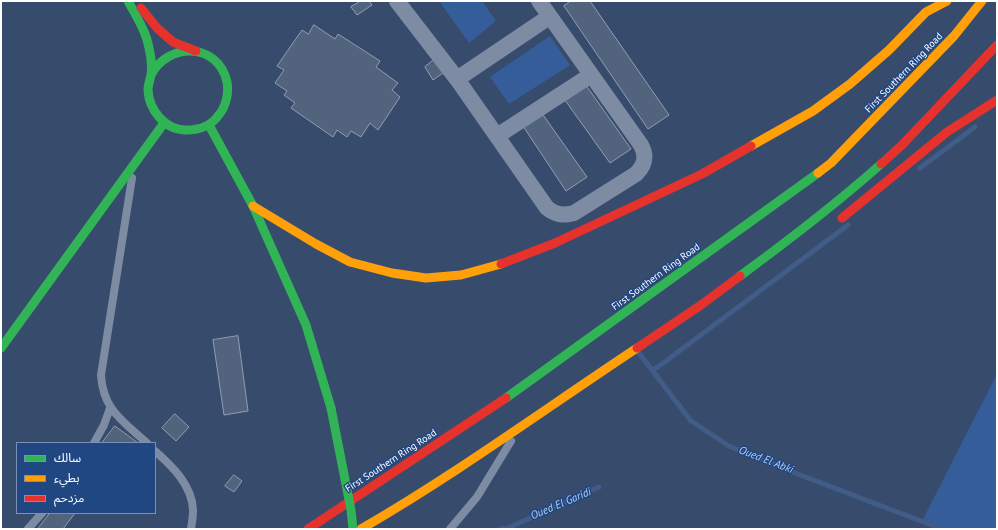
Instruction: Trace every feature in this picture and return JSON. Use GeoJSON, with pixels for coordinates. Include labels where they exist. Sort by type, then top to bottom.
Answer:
{"type":"FeatureCollection","features":[{"type":"Feature","properties":{"kind":"main road"},"geometry":{"type":"LineString","coordinates":[[128,1],[146,34],[151,57],[151,75],[148,88],[149,102],[154,114],[164,123],[175,129],[187,131],[210,125],[220,115],[226,103],[228,90],[226,76],[219,64],[208,55],[173,42],[157,28],[134,1]]}},
{"type":"Feature","properties":{"kind":"main road"},"geometry":{"type":"LineString","coordinates":[[253,206],[316,244],[350,262],[392,274],[426,278],[461,275],[506,263],[555,243],[702,174],[813,111],[850,84],[889,50],[926,12],[947,1]]}},
{"type":"Feature","properties":{"kind":"main road","name":"First Southern Ring Road"},"geometry":{"type":"LineString","coordinates":[[308,529],[523,387],[831,163],[954,36],[982,1]]}},
{"type":"Feature","properties":{"kind":"main road"},"geometry":{"type":"LineString","coordinates":[[361,529],[404,504],[480,455],[564,396],[701,305],[788,241],[851,191],[901,146],[958,88],[997,45]]}},
{"type":"Feature","properties":{"kind":"main road"},"geometry":{"type":"LineString","coordinates":[[151,75],[158,63],[171,54],[182,50],[196,51]]}},
{"type":"Feature","properties":{"kind":"main road"},"geometry":{"type":"LineString","coordinates":[[831,226],[947,132],[997,100]]}},
{"type":"Feature","properties":{"kind":"main road"},"geometry":{"type":"LineString","coordinates":[[1,348],[164,123]]}},
{"type":"Feature","properties":{"kind":"main road"},"geometry":{"type":"LineString","coordinates":[[210,125],[253,206],[306,325],[331,408],[351,510],[353,529]]}},
{"type":"Feature","properties":{"kind":"main road"},"geometry":{"type":"LineString","coordinates":[[564,396],[620,370]]}},
{"type":"Feature","properties":{"kind":"street"},"geometry":{"type":"LineString","coordinates":[[397,1],[457,79],[547,208],[553,213],[560,215],[574,214],[636,174],[644,164],[645,157],[641,145],[539,1]]}},
{"type":"Feature","properties":{"kind":"street"},"geometry":{"type":"LineString","coordinates":[[457,79],[550,17]]}},
{"type":"Feature","properties":{"kind":"street"},"geometry":{"type":"LineString","coordinates":[[497,136],[591,75]]}},
{"type":"Feature","properties":{"kind":"lane"},"geometry":{"type":"LineString","coordinates":[[134,164],[101,375],[102,387],[110,408],[146,442]]}},
{"type":"Feature","properties":{"kind":"lane"},"geometry":{"type":"LineString","coordinates":[[95,442],[104,425],[110,408]]}},
{"type":"Feature","properties":{"kind":"lane"},"geometry":{"type":"LineString","coordinates":[[450,529],[477,497],[520,427]]}},
{"type":"Feature","properties":{"kind":"lane"},"geometry":{"type":"LineString","coordinates":[[156,451],[175,469],[187,488],[193,509],[191,529]]}},
{"type":"Feature","properties":{"kind":"lane"},"geometry":{"type":"LineString","coordinates":[[28,529],[41,514]]}},
{"type":"Feature","properties":{"kind":"shaded area"},"geometry":{"type":"Polygon","coordinates":[[[439,1],[482,1],[496,21],[469,43],[439,1]]]}},
{"type":"Feature","properties":{"kind":"shaded area"},"geometry":{"type":"Polygon","coordinates":[[[550,36],[570,65],[509,104],[490,77],[550,36]]]}},
{"type":"Feature","properties":{"kind":"shaded area"},"geometry":{"type":"Polygon","coordinates":[[[997,374],[997,529],[942,529],[922,521],[997,374]]]}},
{"type":"Feature","properties":{"kind":"building"},"geometry":{"type":"Polygon","coordinates":[[[361,1],[369,1],[372,5],[357,15],[351,7],[361,1]]]}},
{"type":"Feature","properties":{"kind":"building"},"geometry":{"type":"Polygon","coordinates":[[[571,1],[590,1],[669,115],[648,129],[564,6],[571,1]]]}},
{"type":"Feature","properties":{"kind":"building"},"geometry":{"type":"Polygon","coordinates":[[[314,25],[335,39],[338,34],[380,61],[376,67],[398,83],[392,90],[400,97],[378,130],[370,123],[361,137],[351,131],[347,137],[337,130],[333,137],[291,108],[295,103],[284,95],[287,91],[275,83],[284,70],[277,66],[302,30],[308,34],[314,25]]]}},
{"type":"Feature","properties":{"kind":"building"},"geometry":{"type":"Polygon","coordinates":[[[434,60],[443,73],[433,80],[425,67],[434,60]]]}},
{"type":"Feature","properties":{"kind":"building"},"geometry":{"type":"Polygon","coordinates":[[[583,81],[631,149],[610,163],[562,96],[583,81]]]}},
{"type":"Feature","properties":{"kind":"building"},"geometry":{"type":"Polygon","coordinates":[[[541,112],[587,177],[566,191],[523,126],[541,112]]]}},
{"type":"Feature","properties":{"kind":"building"},"geometry":{"type":"Polygon","coordinates":[[[238,336],[248,411],[224,415],[213,340],[238,336]]]}},
{"type":"Feature","properties":{"kind":"building"},"geometry":{"type":"Polygon","coordinates":[[[175,414],[189,427],[176,441],[162,428],[175,414]]]}},
{"type":"Feature","properties":{"kind":"building"},"geometry":{"type":"Polygon","coordinates":[[[115,426],[137,442],[103,442],[115,426]]]}},
{"type":"Feature","properties":{"kind":"building"},"geometry":{"type":"Polygon","coordinates":[[[234,475],[242,481],[234,492],[225,486],[234,475]]]}},
{"type":"Feature","properties":{"kind":"building"},"geometry":{"type":"Polygon","coordinates":[[[49,514],[74,514],[63,529],[38,529],[49,514]]]}},
{"type":"Feature","properties":{"kind":"waterway"},"geometry":{"type":"LineString","coordinates":[[920,168],[975,127]]}},
{"type":"Feature","properties":{"kind":"waterway"},"geometry":{"type":"LineString","coordinates":[[653,370],[848,225]]}},
{"type":"Feature","properties":{"kind":"waterway","name":"Oued El Abki"},"geometry":{"type":"LineString","coordinates":[[639,353],[691,421],[729,446],[942,529]]}},
{"type":"Feature","properties":{"kind":"waterway","name":"Oued El Garidi"},"geometry":{"type":"LineString","coordinates":[[500,529],[508,528],[599,487]]}},
{"type":"Feature","properties":{"kind":"traffic: fast"},"geometry":{"type":"LineString","coordinates":[[128,1],[148,42],[151,65],[151,75],[148,88],[149,97],[151,105],[160,118],[171,127],[186,130],[195,129],[204,127],[212,122],[221,112],[225,104],[228,86],[222,69],[214,59],[203,54],[192,51],[180,52],[159,64],[151,75]]}},
{"type":"Feature","properties":{"kind":"traffic: fast"},"geometry":{"type":"LineString","coordinates":[[1,348],[164,123]]}},
{"type":"Feature","properties":{"kind":"traffic: fast"},"geometry":{"type":"LineString","coordinates":[[209,125],[253,206],[306,325],[331,408]]}},
{"type":"Feature","properties":{"kind":"traffic: fast"},"geometry":{"type":"LineString","coordinates":[[740,276],[812,222],[881,164]]}},
{"type":"Feature","properties":{"kind":"traffic: fast"},"geometry":{"type":"LineString","coordinates":[[506,398],[818,173]]}},
{"type":"Feature","properties":{"kind":"traffic: fast"},"geometry":{"type":"LineString","coordinates":[[331,408],[351,510],[353,529]]}},
{"type":"Feature","properties":{"kind":"traffic: slow"},"geometry":{"type":"LineString","coordinates":[[751,146],[813,111],[850,84],[889,50],[926,12],[947,1]]}},
{"type":"Feature","properties":{"kind":"traffic: slow"},"geometry":{"type":"LineString","coordinates":[[818,173],[831,163],[954,36],[982,1]]}},
{"type":"Feature","properties":{"kind":"traffic: slow"},"geometry":{"type":"LineString","coordinates":[[253,206],[316,244],[350,262],[392,273],[426,278],[461,275],[501,264]]}},
{"type":"Feature","properties":{"kind":"traffic: slow"},"geometry":{"type":"LineString","coordinates":[[361,529],[466,464],[637,348]]}},
{"type":"Feature","properties":{"kind":"traffic: jam"},"geometry":{"type":"LineString","coordinates":[[141,8],[157,28],[173,42],[196,51]]}},
{"type":"Feature","properties":{"kind":"traffic: jam"},"geometry":{"type":"LineString","coordinates":[[881,164],[901,146],[997,45]]}},
{"type":"Feature","properties":{"kind":"traffic: jam"},"geometry":{"type":"LineString","coordinates":[[842,218],[947,132],[997,100]]}},
{"type":"Feature","properties":{"kind":"traffic: jam"},"geometry":{"type":"LineString","coordinates":[[501,264],[555,243],[702,174],[751,146]]}},
{"type":"Feature","properties":{"kind":"traffic: jam"},"geometry":{"type":"LineString","coordinates":[[637,348],[701,305],[740,276]]}},
{"type":"Feature","properties":{"kind":"traffic: jam"},"geometry":{"type":"LineString","coordinates":[[308,529],[506,398]]}}]}
